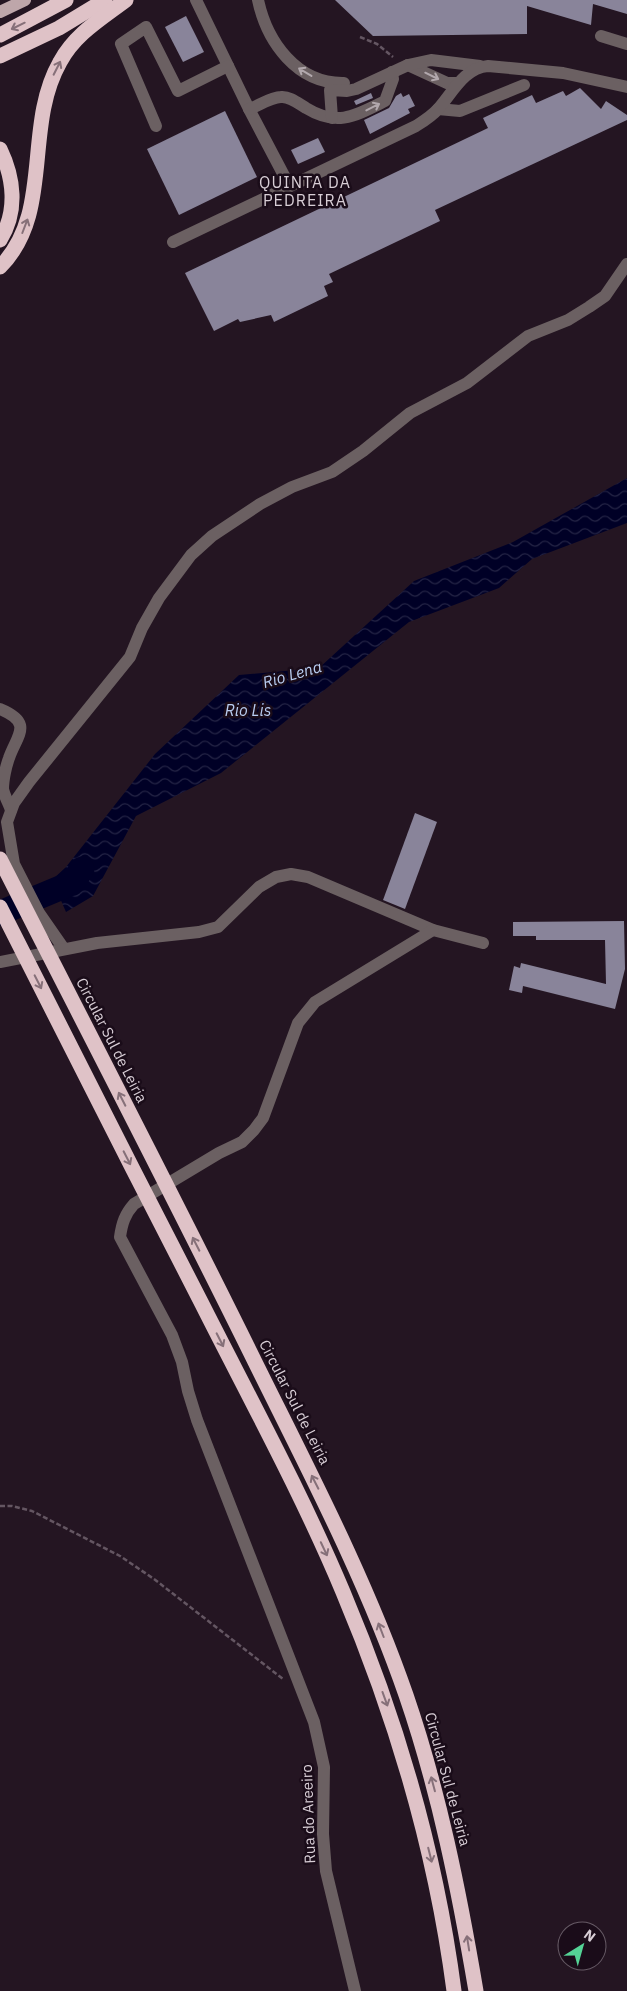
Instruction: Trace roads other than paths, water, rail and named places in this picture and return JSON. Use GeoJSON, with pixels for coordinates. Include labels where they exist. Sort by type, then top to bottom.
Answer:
{"type":"FeatureCollection","features":[{"type":"Feature","properties":{"kind":"highway"},"geometry":{"type":"LineString","coordinates":[[0,35],[66,0]]}},
{"type":"Feature","properties":{"kind":"highway"},"geometry":{"type":"LineString","coordinates":[[0,56],[59,28],[105,0]]}},
{"type":"Feature","properties":{"kind":"highway"},"geometry":{"type":"LineString","coordinates":[[0,267],[13,252],[20,240],[31,209],[43,105],[52,77],[68,49],[87,28],[126,0]]}},
{"type":"Feature","properties":{"kind":"highway"},"geometry":{"type":"LineString","coordinates":[[0,149],[7,164],[13,198],[11,212],[0,240]]}},
{"type":"Feature","properties":{"kind":"highway","name":"Circular Sul de Leiria"},"geometry":{"type":"LineString","coordinates":[[0,859],[218,1287],[355,1566],[406,1695],[446,1834],[464,1918],[476,1991]]}},
{"type":"Feature","properties":{"kind":"highway"},"geometry":{"type":"LineString","coordinates":[[0,907],[318,1536],[342,1590],[373,1666],[409,1775],[431,1858],[447,1937],[454,1991]]}},
{"type":"Feature","properties":{"kind":"main road"},"geometry":{"type":"LineString","coordinates":[[0,12],[25,0]]}},
{"type":"Feature","properties":{"kind":"street"},"geometry":{"type":"LineString","coordinates":[[196,0],[249,110],[289,185]]}},
{"type":"Feature","properties":{"kind":"street"},"geometry":{"type":"LineString","coordinates":[[258,0],[265,25],[282,54],[293,65],[313,77],[325,81],[338,84],[369,83]]}},
{"type":"Feature","properties":{"kind":"street"},"geometry":{"type":"LineString","coordinates":[[156,126],[121,44],[146,27],[178,91],[228,66]]}},
{"type":"Feature","properties":{"kind":"street"},"geometry":{"type":"LineString","coordinates":[[601,36],[627,44]]}},
{"type":"Feature","properties":{"kind":"street"},"geometry":{"type":"LineString","coordinates":[[332,118],[330,90],[347,91],[408,65],[431,60],[563,73],[627,87]]}},
{"type":"Feature","properties":{"kind":"street"},"geometry":{"type":"LineString","coordinates":[[431,60],[449,70],[458,83]]}},
{"type":"Feature","properties":{"kind":"street"},"geometry":{"type":"LineString","coordinates":[[408,65],[446,83],[458,83]]}},
{"type":"Feature","properties":{"kind":"street"},"geometry":{"type":"LineString","coordinates":[[173,242],[416,126],[438,109],[458,83],[480,66]]}},
{"type":"Feature","properties":{"kind":"street"},"geometry":{"type":"LineString","coordinates":[[249,110],[280,96],[289,98],[314,113],[332,118],[354,116],[385,101],[393,79],[392,72]]}},
{"type":"Feature","properties":{"kind":"street"},"geometry":{"type":"LineString","coordinates":[[438,109],[460,111],[524,84]]}},
{"type":"Feature","properties":{"kind":"street"},"geometry":{"type":"LineString","coordinates":[[64,949],[39,913],[14,864],[7,822],[14,803],[29,782],[130,657],[142,628],[159,598],[191,556],[212,536],[260,504],[292,487],[332,472],[363,451],[410,412],[467,383],[528,336],[568,320],[589,307],[605,296],[627,264]]}},
{"type":"Feature","properties":{"kind":"street"},"geometry":{"type":"LineString","coordinates":[[0,709],[17,720],[20,726],[20,736],[9,758],[3,789],[11,810]]}},
{"type":"Feature","properties":{"kind":"street"},"geometry":{"type":"LineString","coordinates":[[0,962],[97,942],[199,932],[218,927],[259,888],[276,877],[291,874],[308,877],[433,930],[483,943]]}},
{"type":"Feature","properties":{"kind":"street","name":"Rua do Areeiro"},"geometry":{"type":"LineString","coordinates":[[355,1991],[326,1871],[323,1834],[324,1767],[314,1722],[197,1420],[179,1353],[172,1335],[120,1237],[122,1224],[128,1211],[134,1204],[208,1159],[242,1142],[254,1130],[263,1118],[298,1023],[314,1002],[433,930]]}},
{"type":"Feature","properties":{"kind":"water","name":"Rio Lis"},"geometry":{"type":"Polygon","coordinates":[[[627,478],[627,523],[532,559],[499,588],[409,622],[221,773],[136,816],[93,896],[66,912],[52,880],[66,867],[155,754],[239,675],[319,668],[414,581],[513,542],[627,478]]]}},
{"type":"Feature","properties":{"kind":"waterway","name":"Rio Lena"},"geometry":{"type":"LineString","coordinates":[[0,913],[72,883],[82,869]]}},
{"type":"Feature","properties":{"kind":"district","name":"QUINTA DA PEDREIRA"},"geometry":{"type":"Point","coordinates":[305,191]}}]}
